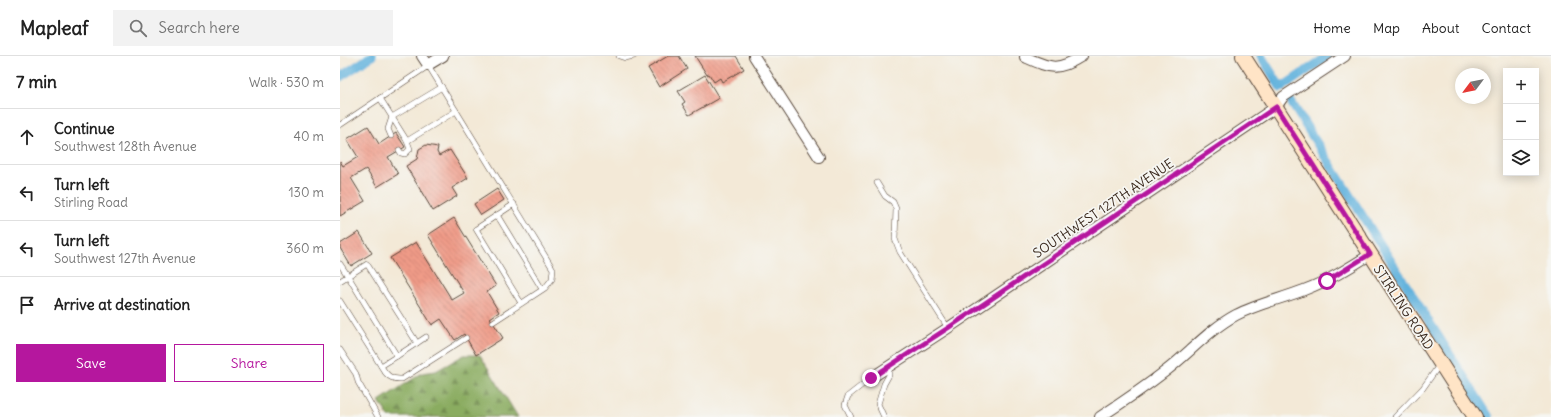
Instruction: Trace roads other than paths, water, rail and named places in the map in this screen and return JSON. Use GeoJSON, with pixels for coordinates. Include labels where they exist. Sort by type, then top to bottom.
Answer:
{"type":"FeatureCollection","features":[{"type":"Feature","properties":{"kind":"street"},"geometry":{"type":"LineString","coordinates":[[426,62],[443,56]]}},
{"type":"Feature","properties":{"kind":"street"},"geometry":{"type":"LineString","coordinates":[[754,56],[819,157]]}},
{"type":"Feature","properties":{"kind":"street"},"geometry":{"type":"LineString","coordinates":[[1025,57],[1044,66],[1054,68],[1073,62],[1082,56]]}},
{"type":"Feature","properties":{"kind":"street","name":"STIRLING ROAD"},"geometry":{"type":"LineString","coordinates":[[1243,56],[1475,417]]}},
{"type":"Feature","properties":{"kind":"street","name":"SOUTHWEST 127TH AVENUE"},"geometry":{"type":"LineString","coordinates":[[871,378],[948,328],[1276,107],[1283,97],[1345,56]]}},
{"type":"Feature","properties":{"kind":"street"},"geometry":{"type":"LineString","coordinates":[[1100,417],[1167,370],[1211,332],[1235,316],[1262,303],[1327,281],[1370,254]]}},
{"type":"Feature","properties":{"kind":"lane"},"geometry":{"type":"LineString","coordinates":[[619,56],[625,58],[634,56]]}},
{"type":"Feature","properties":{"kind":"lane"},"geometry":{"type":"LineString","coordinates":[[340,125],[380,98],[426,62],[553,269],[552,279],[542,289],[493,322]]}},
{"type":"Feature","properties":{"kind":"lane"},"geometry":{"type":"LineString","coordinates":[[391,136],[388,129],[392,117],[442,87]]}},
{"type":"Feature","properties":{"kind":"lane"},"geometry":{"type":"LineString","coordinates":[[380,98],[410,149],[405,154],[399,150]]}},
{"type":"Feature","properties":{"kind":"lane"},"geometry":{"type":"LineString","coordinates":[[406,141],[456,111]]}},
{"type":"Feature","properties":{"kind":"lane"},"geometry":{"type":"LineString","coordinates":[[877,183],[885,196],[893,202],[896,210],[895,239],[900,252],[948,328]]}},
{"type":"Feature","properties":{"kind":"lane"},"geometry":{"type":"LineString","coordinates":[[514,204],[476,229],[521,303]]}},
{"type":"Feature","properties":{"kind":"lane"},"geometry":{"type":"LineString","coordinates":[[497,215],[542,289]]}},
{"type":"Feature","properties":{"kind":"lane"},"geometry":{"type":"LineString","coordinates":[[340,264],[397,356]]}},
{"type":"Feature","properties":{"kind":"lane"},"geometry":{"type":"LineString","coordinates":[[340,281],[367,264],[417,343]]}},
{"type":"Feature","properties":{"kind":"lane"},"geometry":{"type":"LineString","coordinates":[[340,301],[381,366],[393,379],[402,379],[466,338]]}},
{"type":"Feature","properties":{"kind":"lane"},"geometry":{"type":"LineString","coordinates":[[381,366],[426,337]]}},
{"type":"Feature","properties":{"kind":"lane"},"geometry":{"type":"LineString","coordinates":[[340,350],[356,374],[358,382],[378,417]]}},
{"type":"Feature","properties":{"kind":"lane"},"geometry":{"type":"LineString","coordinates":[[1395,417],[1423,388],[1440,363]]}},
{"type":"Feature","properties":{"kind":"lane"},"geometry":{"type":"LineString","coordinates":[[884,417],[878,404],[884,384],[889,375],[889,367]]}},
{"type":"Feature","properties":{"kind":"lane"},"geometry":{"type":"LineString","coordinates":[[851,417],[845,405],[848,396],[871,378]]}},
{"type":"Feature","properties":{"kind":"waterway"},"geometry":{"type":"LineString","coordinates":[[340,77],[372,56]]}},
{"type":"Feature","properties":{"kind":"waterway"},"geometry":{"type":"LineString","coordinates":[[1261,56],[1281,88],[1328,56]]}},
{"type":"Feature","properties":{"kind":"waterway"},"geometry":{"type":"LineString","coordinates":[[1291,102],[1489,417]]}}]}
